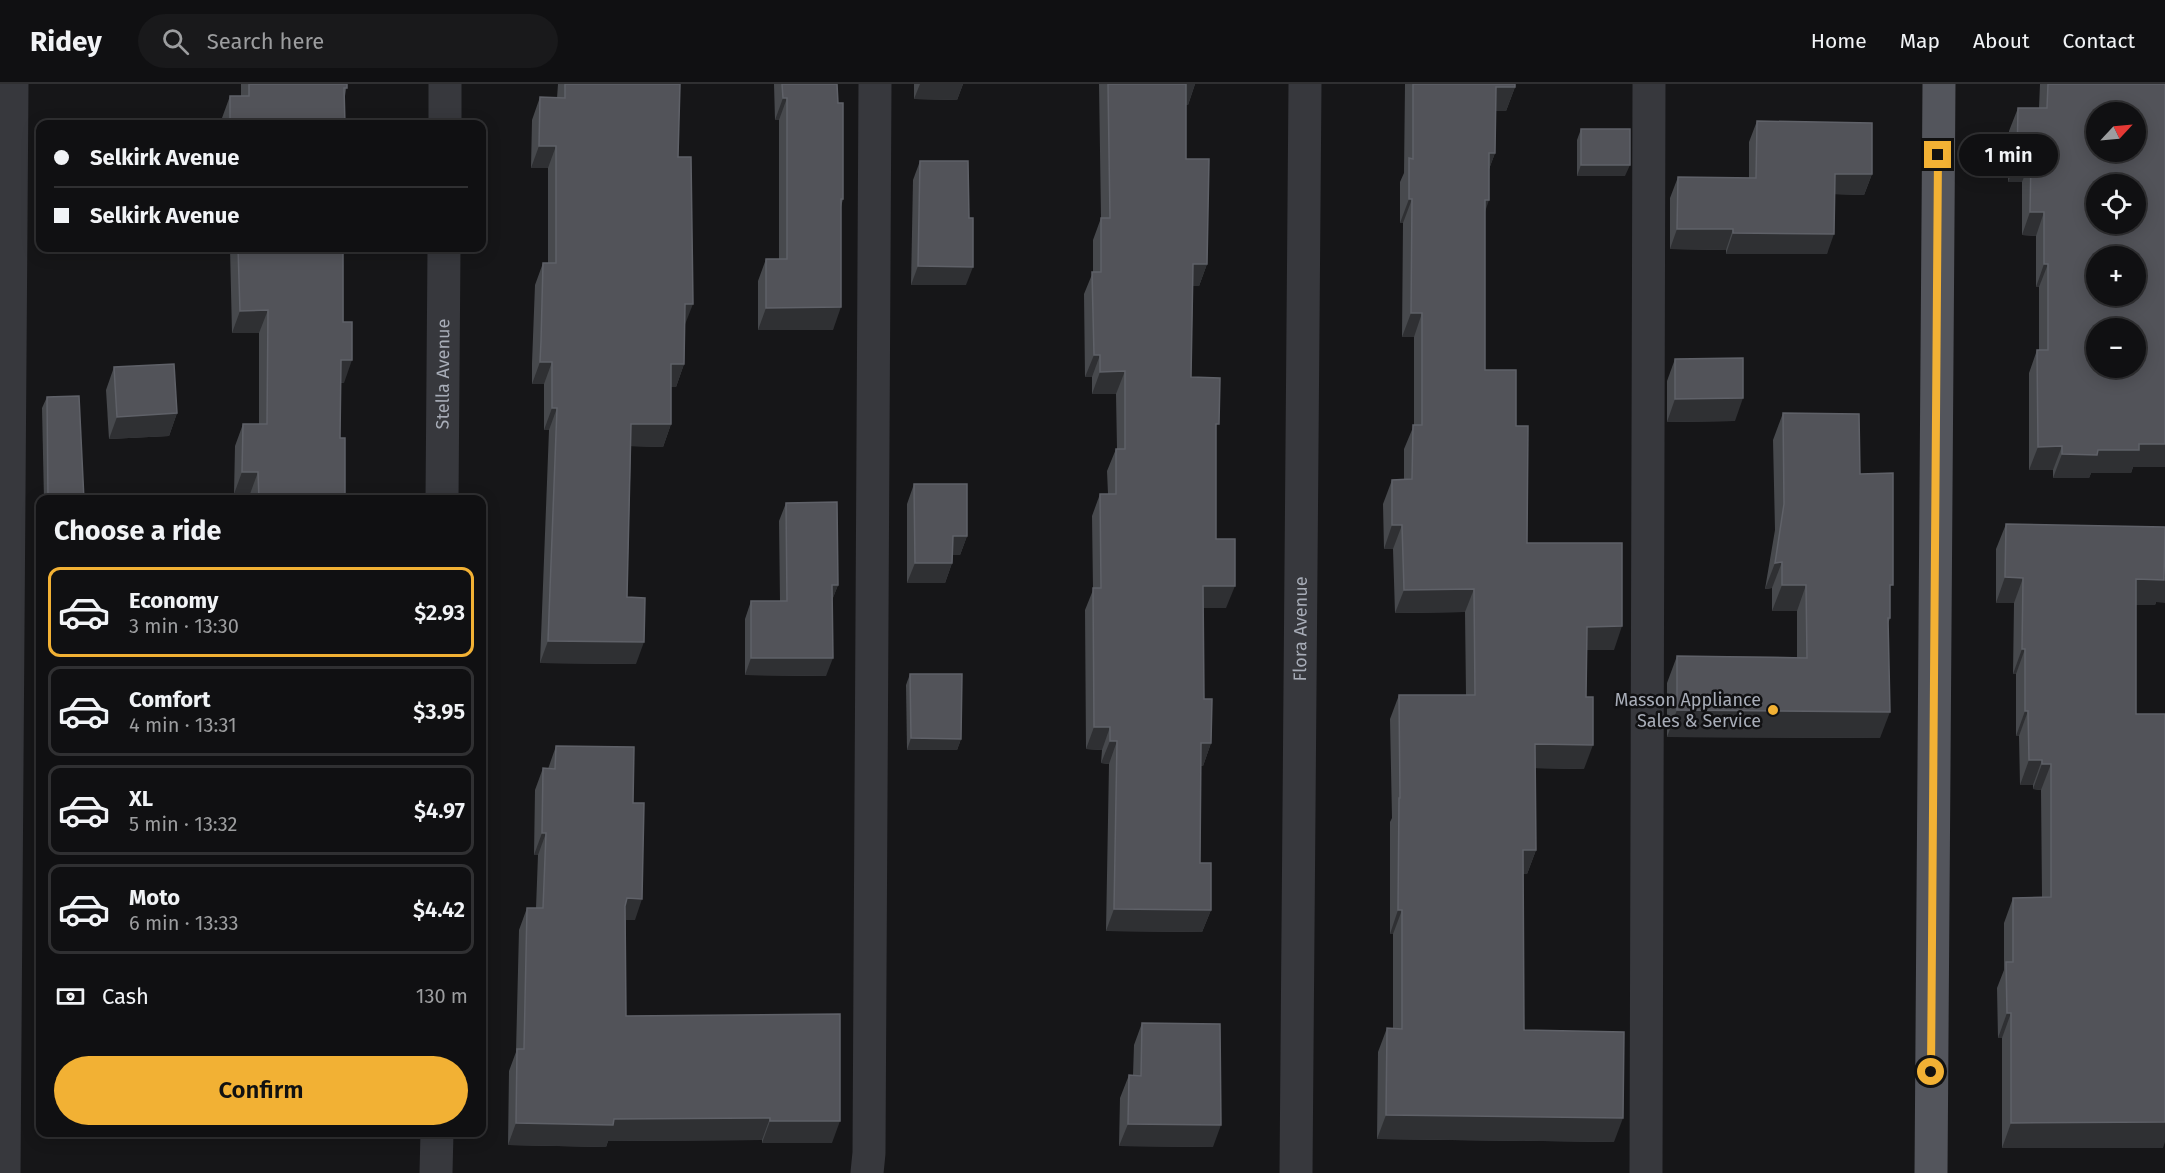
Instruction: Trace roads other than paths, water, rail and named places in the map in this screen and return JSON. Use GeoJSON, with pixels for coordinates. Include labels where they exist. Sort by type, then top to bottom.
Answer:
{"type":"FeatureCollection","features":[{"type":"Feature","properties":{"kind":"main road"},"geometry":{"type":"LineString","coordinates":[[1931,1173],[1939,84]]}},
{"type":"Feature","properties":{"kind":"street"},"geometry":{"type":"LineString","coordinates":[[4,1173],[12,84]]}},
{"type":"Feature","properties":{"kind":"street"},"geometry":{"type":"LineString","coordinates":[[445,120],[446,84]]}},
{"type":"Feature","properties":{"kind":"street"},"geometry":{"type":"LineString","coordinates":[[867,1173],[875,84]]}},
{"type":"Feature","properties":{"kind":"street","name":"Flora Avenue"},"geometry":{"type":"LineString","coordinates":[[1296,1173],[1305,84]]}},
{"type":"Feature","properties":{"kind":"street"},"geometry":{"type":"LineString","coordinates":[[1646,1173],[1649,84]]}},
{"type":"Feature","properties":{"kind":"street","name":"Stella Avenue"},"geometry":{"type":"LineString","coordinates":[[442,495],[444,252]]}},
{"type":"Feature","properties":{"kind":"street"},"geometry":{"type":"LineString","coordinates":[[436,1173],[437,1137]]}},
{"type":"Feature","properties":{"kind":"place","name":"Masson Appliance Sales & Service"},"geometry":{"type":"Point","coordinates":[1773,710]}}]}
